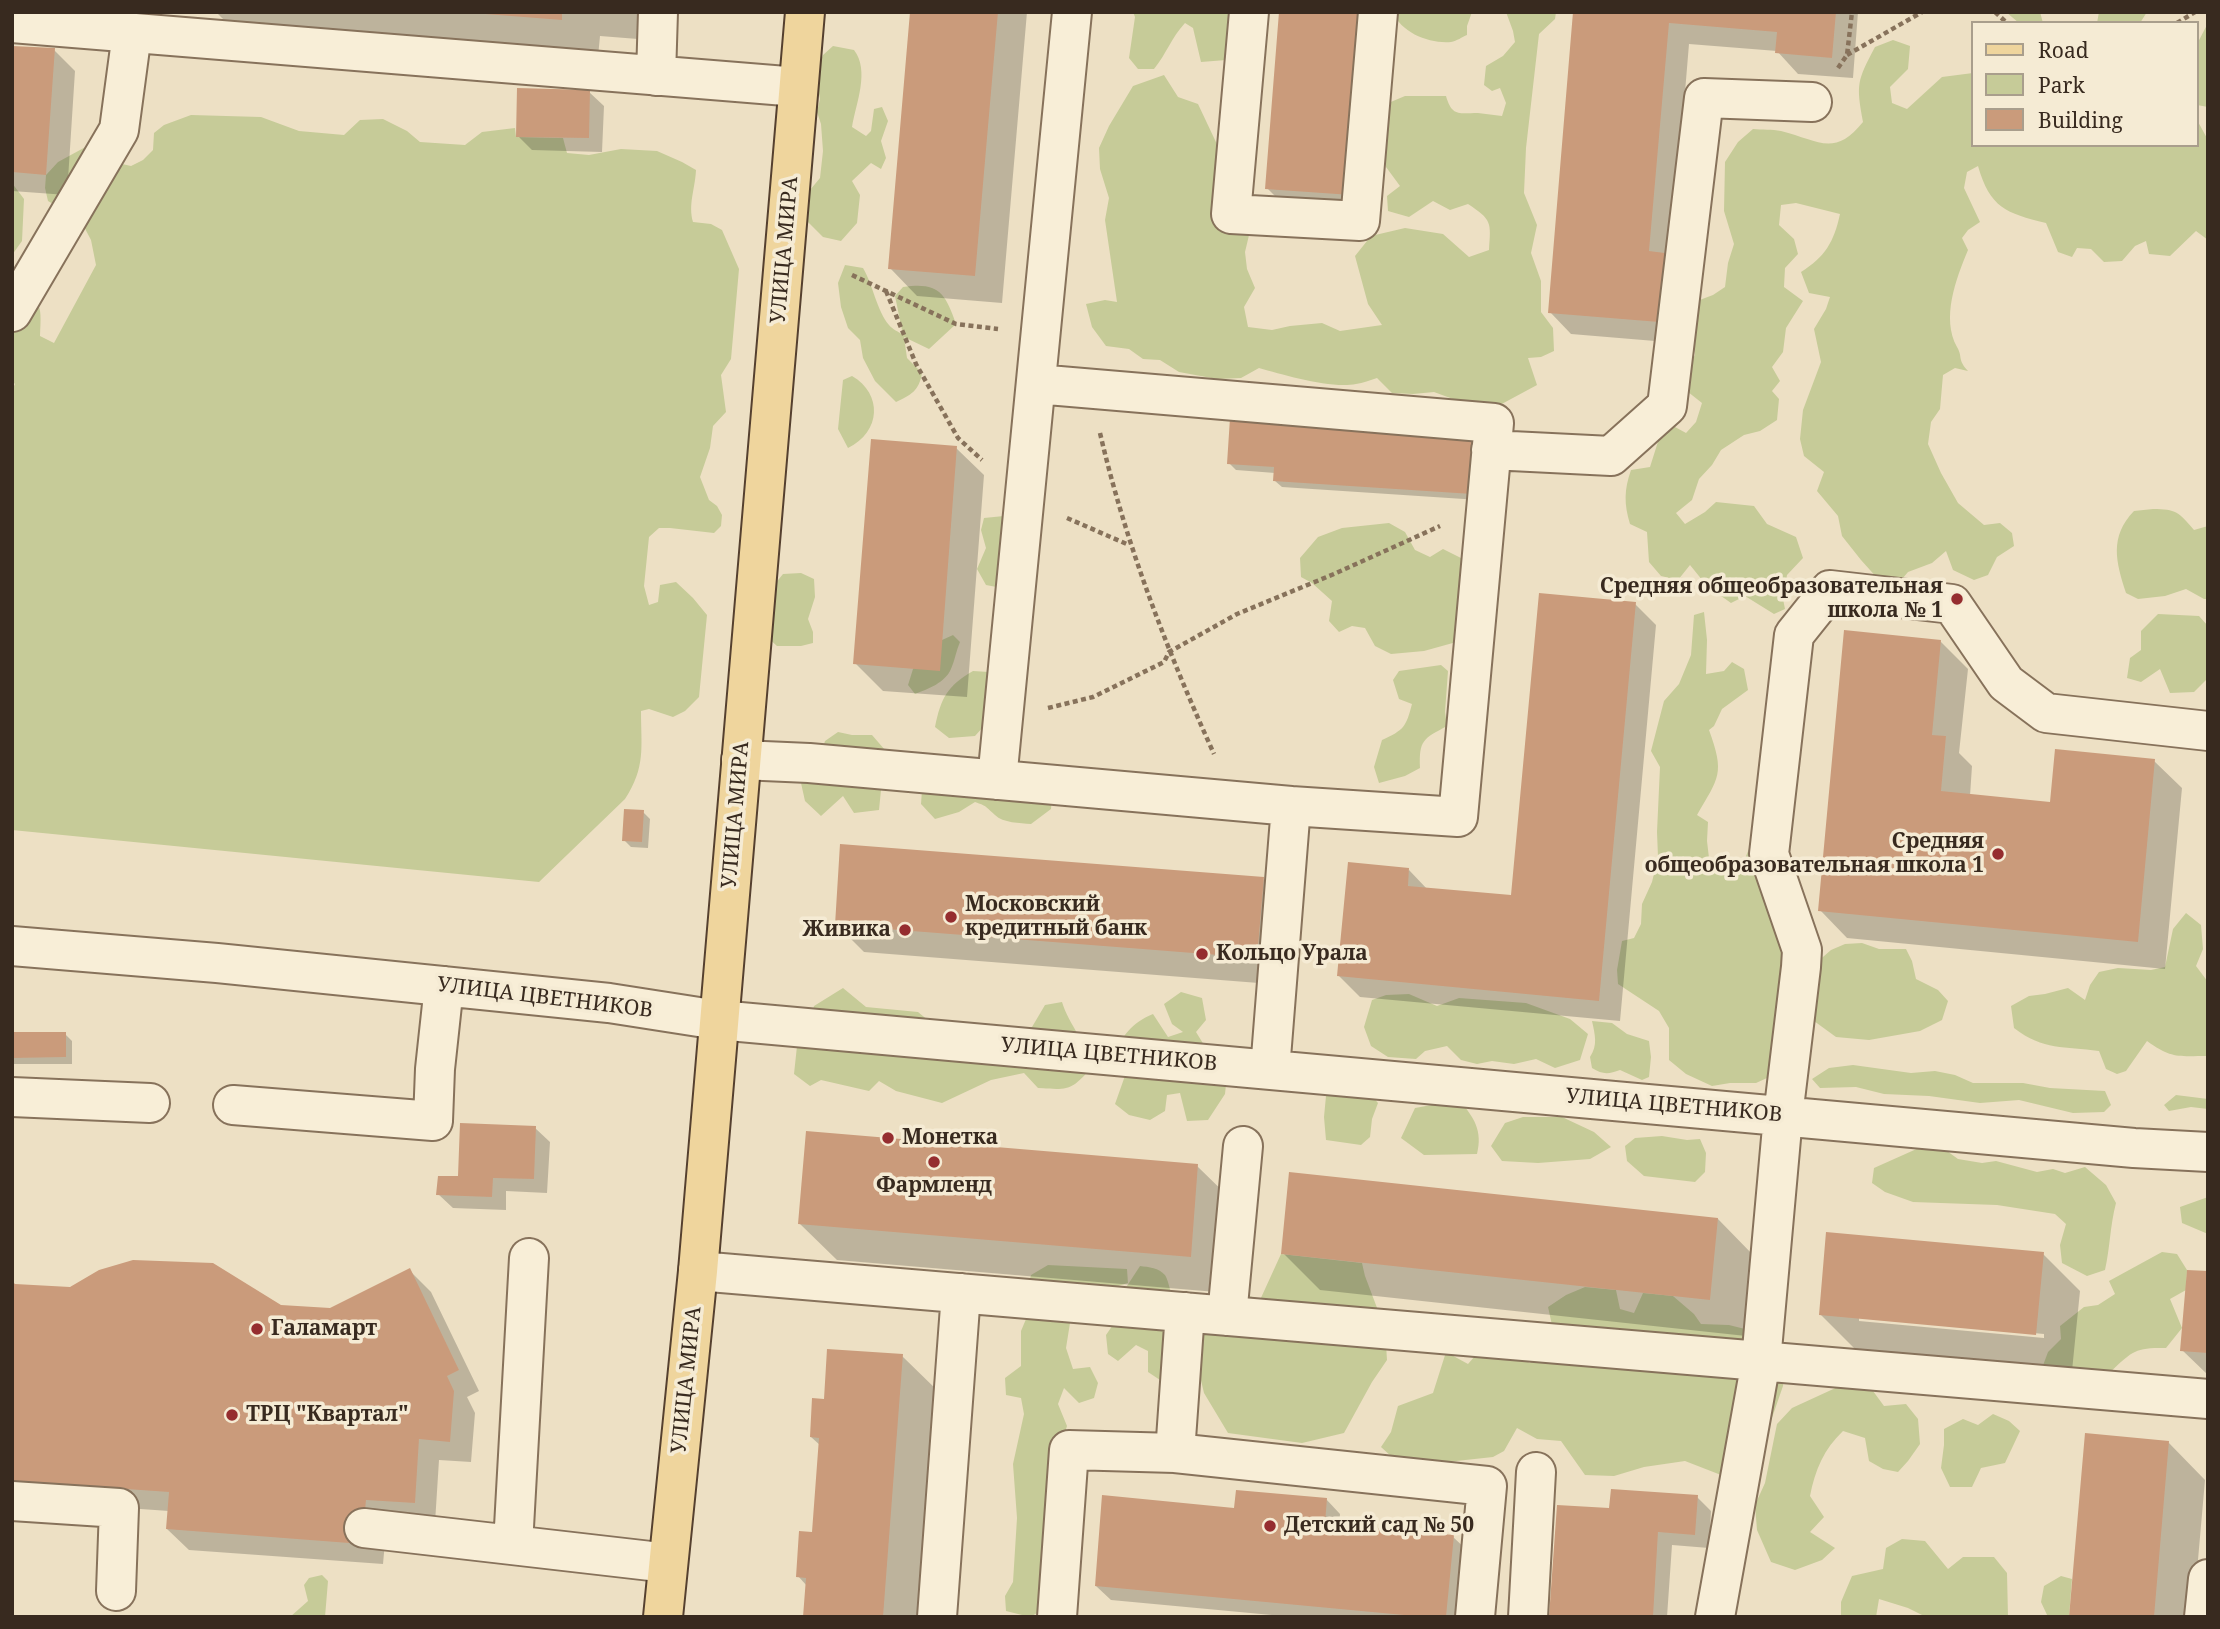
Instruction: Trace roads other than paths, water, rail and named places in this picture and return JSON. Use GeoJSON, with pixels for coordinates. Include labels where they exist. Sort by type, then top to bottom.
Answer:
{"type":"FeatureCollection","features":[{"type":"Feature","properties":{"kind":"main road","name":"УЛИЦА МИРА"},"geometry":{"type":"LineString","coordinates":[[663,1617],[698,1271],[805,12]]}},
{"type":"Feature","properties":{"kind":"street"},"geometry":{"type":"LineString","coordinates":[[656,76],[658,12]]}},
{"type":"Feature","properties":{"kind":"street"},"geometry":{"type":"LineString","coordinates":[[997,780],[1072,12]]}},
{"type":"Feature","properties":{"kind":"street"},"geometry":{"type":"LineString","coordinates":[[1249,12],[1231,214],[1360,221],[1378,12]]}},
{"type":"Feature","properties":{"kind":"street"},"geometry":{"type":"LineString","coordinates":[[12,23],[81,20],[132,33],[798,88]]}},
{"type":"Feature","properties":{"kind":"street"},"geometry":{"type":"LineString","coordinates":[[12,312],[119,130],[132,33]]}},
{"type":"Feature","properties":{"kind":"street"},"geometry":{"type":"LineString","coordinates":[[1492,450],[1611,456],[1667,406],[1704,98],[1812,102]]}},
{"type":"Feature","properties":{"kind":"street"},"geometry":{"type":"LineString","coordinates":[[741,760],[808,763],[1291,807],[1458,817],[1494,423],[1036,384]]}},
{"type":"Feature","properties":{"kind":"street"},"geometry":{"type":"LineString","coordinates":[[1715,1617],[1761,1361],[1783,1116],[1798,1004],[1802,950],[1769,854],[1794,635],[1830,590],[1952,604],[2006,683],[2046,713],[2208,731]]}},
{"type":"Feature","properties":{"kind":"street"},"geometry":{"type":"LineString","coordinates":[[1270,1070],[1291,807]]}},
{"type":"Feature","properties":{"kind":"street","name":"УЛИЦА ЦВЕТНИКОВ"},"geometry":{"type":"LineString","coordinates":[[12,946],[217,963],[609,1003],[718,1020],[2134,1148],[2208,1152]]}},
{"type":"Feature","properties":{"kind":"street"},"geometry":{"type":"LineString","coordinates":[[233,1105],[433,1121],[435,1069],[444,986]]}},
{"type":"Feature","properties":{"kind":"street"},"geometry":{"type":"LineString","coordinates":[[12,1097],[150,1103]]}},
{"type":"Feature","properties":{"kind":"street"},"geometry":{"type":"LineString","coordinates":[[1227,1316],[1243,1146]]}},
{"type":"Feature","properties":{"kind":"street"},"geometry":{"type":"LineString","coordinates":[[513,1545],[529,1258]]}},
{"type":"Feature","properties":{"kind":"street"},"geometry":{"type":"LineString","coordinates":[[698,1271],[2208,1399]]}},
{"type":"Feature","properties":{"kind":"street"},"geometry":{"type":"LineString","coordinates":[[937,1617],[961,1293]]}},
{"type":"Feature","properties":{"kind":"street"},"geometry":{"type":"LineString","coordinates":[[1175,1453],[1185,1312]]}},
{"type":"Feature","properties":{"kind":"street"},"geometry":{"type":"LineString","coordinates":[[1057,1617],[1069,1450],[1175,1453],[1487,1486],[1475,1617]]}},
{"type":"Feature","properties":{"kind":"street"},"geometry":{"type":"LineString","coordinates":[[1528,1617],[1536,1472]]}},
{"type":"Feature","properties":{"kind":"street"},"geometry":{"type":"LineString","coordinates":[[12,1501],[119,1508],[116,1591]]}},
{"type":"Feature","properties":{"kind":"street"},"geometry":{"type":"LineString","coordinates":[[364,1528],[668,1563]]}},
{"type":"Feature","properties":{"kind":"street"},"geometry":{"type":"LineString","coordinates":[[2204,1617],[2208,1579]]}},
{"type":"Feature","properties":{"kind":"place","name":"Средняя общеобразовательная школа № 1"},"geometry":{"type":"Point","coordinates":[1957,599]}},
{"type":"Feature","properties":{"kind":"place","name":"Средняя общеобразовательная школа 1"},"geometry":{"type":"Point","coordinates":[1998,854]}},
{"type":"Feature","properties":{"kind":"place","name":"Московский кредитный банк"},"geometry":{"type":"Point","coordinates":[951,917]}},
{"type":"Feature","properties":{"kind":"place","name":"Живика"},"geometry":{"type":"Point","coordinates":[905,930]}},
{"type":"Feature","properties":{"kind":"place","name":"Кольцо Урала"},"geometry":{"type":"Point","coordinates":[1202,954]}},
{"type":"Feature","properties":{"kind":"place","name":"Монетка"},"geometry":{"type":"Point","coordinates":[888,1138]}},
{"type":"Feature","properties":{"kind":"place","name":"Фармленд"},"geometry":{"type":"Point","coordinates":[934,1162]}},
{"type":"Feature","properties":{"kind":"place","name":"Галамарт"},"geometry":{"type":"Point","coordinates":[257,1329]}},
{"type":"Feature","properties":{"kind":"place","name":"ТРЦ \"Квартал\""},"geometry":{"type":"Point","coordinates":[232,1415]}},
{"type":"Feature","properties":{"kind":"place","name":"Детский сад № 50"},"geometry":{"type":"Point","coordinates":[1270,1526]}}]}
